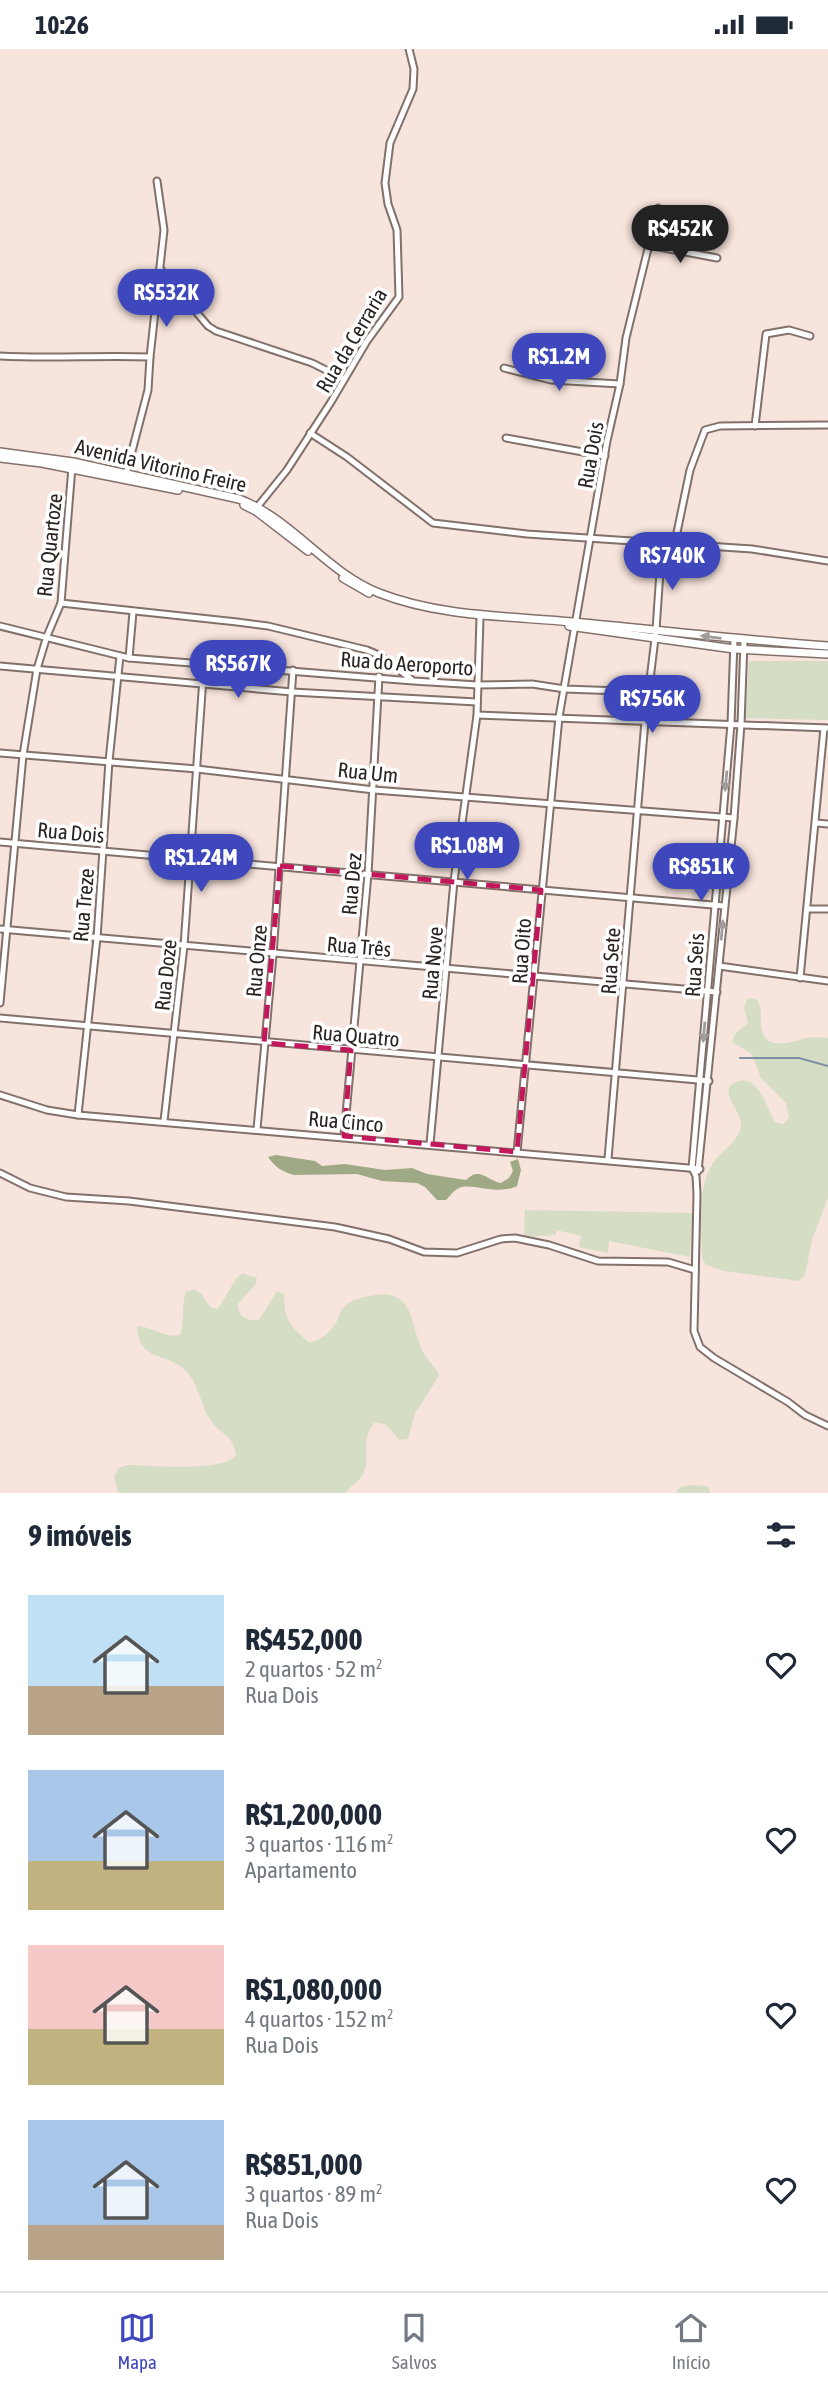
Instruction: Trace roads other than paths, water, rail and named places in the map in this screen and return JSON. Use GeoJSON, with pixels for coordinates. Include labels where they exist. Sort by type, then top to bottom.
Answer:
{"type":"FeatureCollection","features":[{"type":"Feature","properties":{"kind":"street","name":"Rua da Cerraria"},"geometry":{"type":"LineString","coordinates":[[258,506],[287,470],[372,333],[399,297],[397,230],[388,204],[385,183],[390,143],[413,89],[414,69],[409,49]]}},
{"type":"Feature","properties":{"kind":"street"},"geometry":{"type":"LineString","coordinates":[[126,474],[145,407],[161,269],[164,230],[157,181]]}},
{"type":"Feature","properties":{"kind":"street","name":"Rua Dois"},"geometry":{"type":"LineString","coordinates":[[574,624],[620,384],[628,326],[658,208]]}},
{"type":"Feature","properties":{"kind":"street"},"geometry":{"type":"LineString","coordinates":[[648,245],[717,258]]}},
{"type":"Feature","properties":{"kind":"street"},"geometry":{"type":"LineString","coordinates":[[161,269],[198,315],[216,331],[312,363],[344,379]]}},
{"type":"Feature","properties":{"kind":"street"},"geometry":{"type":"LineString","coordinates":[[755,426],[766,334],[789,330],[810,336]]}},
{"type":"Feature","properties":{"kind":"street"},"geometry":{"type":"LineString","coordinates":[[0,356],[39,359],[100,355],[150,357]]}},
{"type":"Feature","properties":{"kind":"street"},"geometry":{"type":"LineString","coordinates":[[504,368],[551,380],[620,384]]}},
{"type":"Feature","properties":{"kind":"street"},"geometry":{"type":"LineString","coordinates":[[675,543],[690,470],[702,433],[714,427],[728,426],[828,425]]}},
{"type":"Feature","properties":{"kind":"street"},"geometry":{"type":"LineString","coordinates":[[310,433],[433,523],[527,534],[752,549],[828,561]]}},
{"type":"Feature","properties":{"kind":"street"},"geometry":{"type":"LineString","coordinates":[[506,438],[605,456]]}},
{"type":"Feature","properties":{"kind":"street","name":"Avenida Vitorino Freire"},"geometry":{"type":"LineString","coordinates":[[0,452],[225,494],[258,506],[344,575],[377,592],[434,608],[655,635],[734,649],[744,645],[828,646]]}},
{"type":"Feature","properties":{"kind":"street","name":"Avenida Vitorino Freire"},"geometry":{"type":"LineString","coordinates":[[0,458],[73,465],[244,505],[256,511],[344,579],[371,594],[410,608],[481,618],[574,624]]}},
{"type":"Feature","properties":{"kind":"street","name":"Rua Quartoze"},"geometry":{"type":"LineString","coordinates":[[0,1003],[23,755],[37,669],[61,603],[73,465]]}},
{"type":"Feature","properties":{"kind":"street"},"geometry":{"type":"LineString","coordinates":[[655,635],[663,541]]}},
{"type":"Feature","properties":{"kind":"street"},"geometry":{"type":"LineString","coordinates":[[61,603],[237,622],[346,643],[381,656],[414,681]]}},
{"type":"Feature","properties":{"kind":"street"},"geometry":{"type":"LineString","coordinates":[[128,657],[133,612]]}},
{"type":"Feature","properties":{"kind":"street","name":"Rua Nove"},"geometry":{"type":"LineString","coordinates":[[430,1144],[454,881],[477,715],[481,618]]}},
{"type":"Feature","properties":{"kind":"street","name":"Rua Oito"},"geometry":{"type":"LineString","coordinates":[[517,1152],[559,717],[574,624]]}},
{"type":"Feature","properties":{"kind":"street","name":"Rua do Aeroporto"},"geometry":{"type":"LineString","coordinates":[[0,626],[128,657],[414,681],[532,684],[565,689],[648,692]]}},
{"type":"Feature","properties":{"kind":"street","name":"Avenida Vitorino Freire"},"geometry":{"type":"LineString","coordinates":[[655,635],[734,640],[744,645],[828,654]]}},
{"type":"Feature","properties":{"kind":"street","name":"Rua Sete"},"geometry":{"type":"LineString","coordinates":[[608,1159],[645,722],[655,635]]}},
{"type":"Feature","properties":{"kind":"street","name":"Rua Seis"},"geometry":{"type":"LineString","coordinates":[[696,1168],[714,905],[731,724],[734,640]]}},
{"type":"Feature","properties":{"kind":"street"},"geometry":{"type":"LineString","coordinates":[[744,645],[734,818],[709,1081],[696,1168],[694,1331],[700,1346],[714,1358],[805,1415],[828,1426]]}},
{"type":"Feature","properties":{"kind":"street","name":"Rua Treze"},"geometry":{"type":"LineString","coordinates":[[78,1115],[97,938],[109,761],[120,656]]}},
{"type":"Feature","properties":{"kind":"street","name":"Rua Doze"},"geometry":{"type":"LineString","coordinates":[[164,1121],[184,946],[204,664]]}},
{"type":"Feature","properties":{"kind":"street"},"geometry":{"type":"LineString","coordinates":[[0,666],[292,692],[477,702]]}},
{"type":"Feature","properties":{"kind":"street","name":"Rua Onze"},"geometry":{"type":"LineString","coordinates":[[257,1129],[273,955],[293,670]]}},
{"type":"Feature","properties":{"kind":"street","name":"Rua Dez"},"geometry":{"type":"LineString","coordinates":[[344,1136],[368,874],[379,676]]}},
{"type":"Feature","properties":{"kind":"street"},"geometry":{"type":"LineString","coordinates":[[477,715],[826,728],[800,978]]}},
{"type":"Feature","properties":{"kind":"street","name":"Rua Um"},"geometry":{"type":"LineString","coordinates":[[0,753],[197,769],[374,790],[734,818]]}},
{"type":"Feature","properties":{"kind":"street"},"geometry":{"type":"LineString","coordinates":[[816,823],[828,824]]}},
{"type":"Feature","properties":{"kind":"street","name":"Rua Dois"},"geometry":{"type":"LineString","coordinates":[[0,842],[724,906]]}},
{"type":"Feature","properties":{"kind":"street"},"geometry":{"type":"LineString","coordinates":[[807,909],[828,909]]}},
{"type":"Feature","properties":{"kind":"street","name":"Rua Três"},"geometry":{"type":"LineString","coordinates":[[0,929],[624,986],[717,992]]}},
{"type":"Feature","properties":{"kind":"street"},"geometry":{"type":"LineString","coordinates":[[719,967],[828,981]]}},
{"type":"Feature","properties":{"kind":"street","name":"Rua Quatro"},"geometry":{"type":"LineString","coordinates":[[0,1018],[709,1081]]}},
{"type":"Feature","properties":{"kind":"street","name":"Rua Cinco"},"geometry":{"type":"LineString","coordinates":[[0,1095],[47,1110],[78,1115],[696,1168]]}},
{"type":"Feature","properties":{"kind":"street"},"geometry":{"type":"LineString","coordinates":[[0,1173],[30,1188],[66,1197],[129,1201],[335,1227],[389,1239],[424,1252],[457,1253],[501,1239],[515,1238],[549,1245],[597,1261],[668,1262],[695,1271]]}},
{"type":"Feature","properties":{"kind":"waterway"},"geometry":{"type":"LineString","coordinates":[[740,1058],[799,1058],[828,1066]]}}]}
